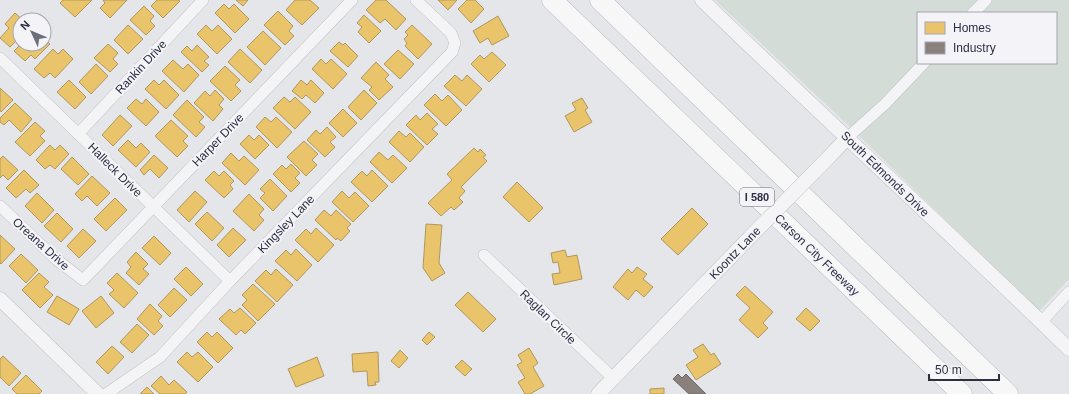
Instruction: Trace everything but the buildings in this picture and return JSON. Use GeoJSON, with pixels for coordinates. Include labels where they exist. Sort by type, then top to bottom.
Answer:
{"type":"FeatureCollection","features":[{"type":"Feature","properties":{"kind":"highway","name":"Carson City Freeway"},"geometry":{"type":"LineString","coordinates":[[552,0],[962,394]]}},
{"type":"Feature","properties":{"kind":"highway","name":"I 580"},"geometry":{"type":"LineString","coordinates":[[600,0],[1008,394]]}},
{"type":"Feature","properties":{"kind":"street","name":"Rankin Drive"},"geometry":{"type":"LineString","coordinates":[[78,134],[203,0]]}},
{"type":"Feature","properties":{"kind":"street","name":"Harper Drive"},"geometry":{"type":"LineString","coordinates":[[83,280],[352,0]]}},
{"type":"Feature","properties":{"kind":"street","name":"Kingsley Lane"},"geometry":{"type":"LineString","coordinates":[[106,394],[160,357],[230,282],[452,52],[455,43],[451,33],[416,0]]}},
{"type":"Feature","properties":{"kind":"street","name":"South Edmonds Drive"},"geometry":{"type":"LineString","coordinates":[[702,0],[778,74],[1069,349]]}},
{"type":"Feature","properties":{"kind":"street"},"geometry":{"type":"LineString","coordinates":[[974,12],[986,0]]}},
{"type":"Feature","properties":{"kind":"street","name":"Halleck Drive"},"geometry":{"type":"LineString","coordinates":[[0,58],[230,282]]}},
{"type":"Feature","properties":{"kind":"street","name":"Koontz Lane"},"geometry":{"type":"LineString","coordinates":[[598,394],[847,138],[884,104],[923,64]]}},
{"type":"Feature","properties":{"kind":"street","name":"Oreana Drive"},"geometry":{"type":"LineString","coordinates":[[0,206],[57,260],[83,280]]}},
{"type":"Feature","properties":{"kind":"street","name":"Raglan Circle"},"geometry":{"type":"LineString","coordinates":[[484,255],[613,378]]}},
{"type":"Feature","properties":{"kind":"street"},"geometry":{"type":"LineString","coordinates":[[1041,322],[1069,292]]}},
{"type":"Feature","properties":{"kind":"street"},"geometry":{"type":"LineString","coordinates":[[0,299],[98,394]]}},
{"type":"Feature","properties":{"kind":"shaded area"},"geometry":{"type":"Polygon","coordinates":[[[715,0],[1069,0],[1069,279],[1039,311],[848,125],[715,0]]]}}]}
